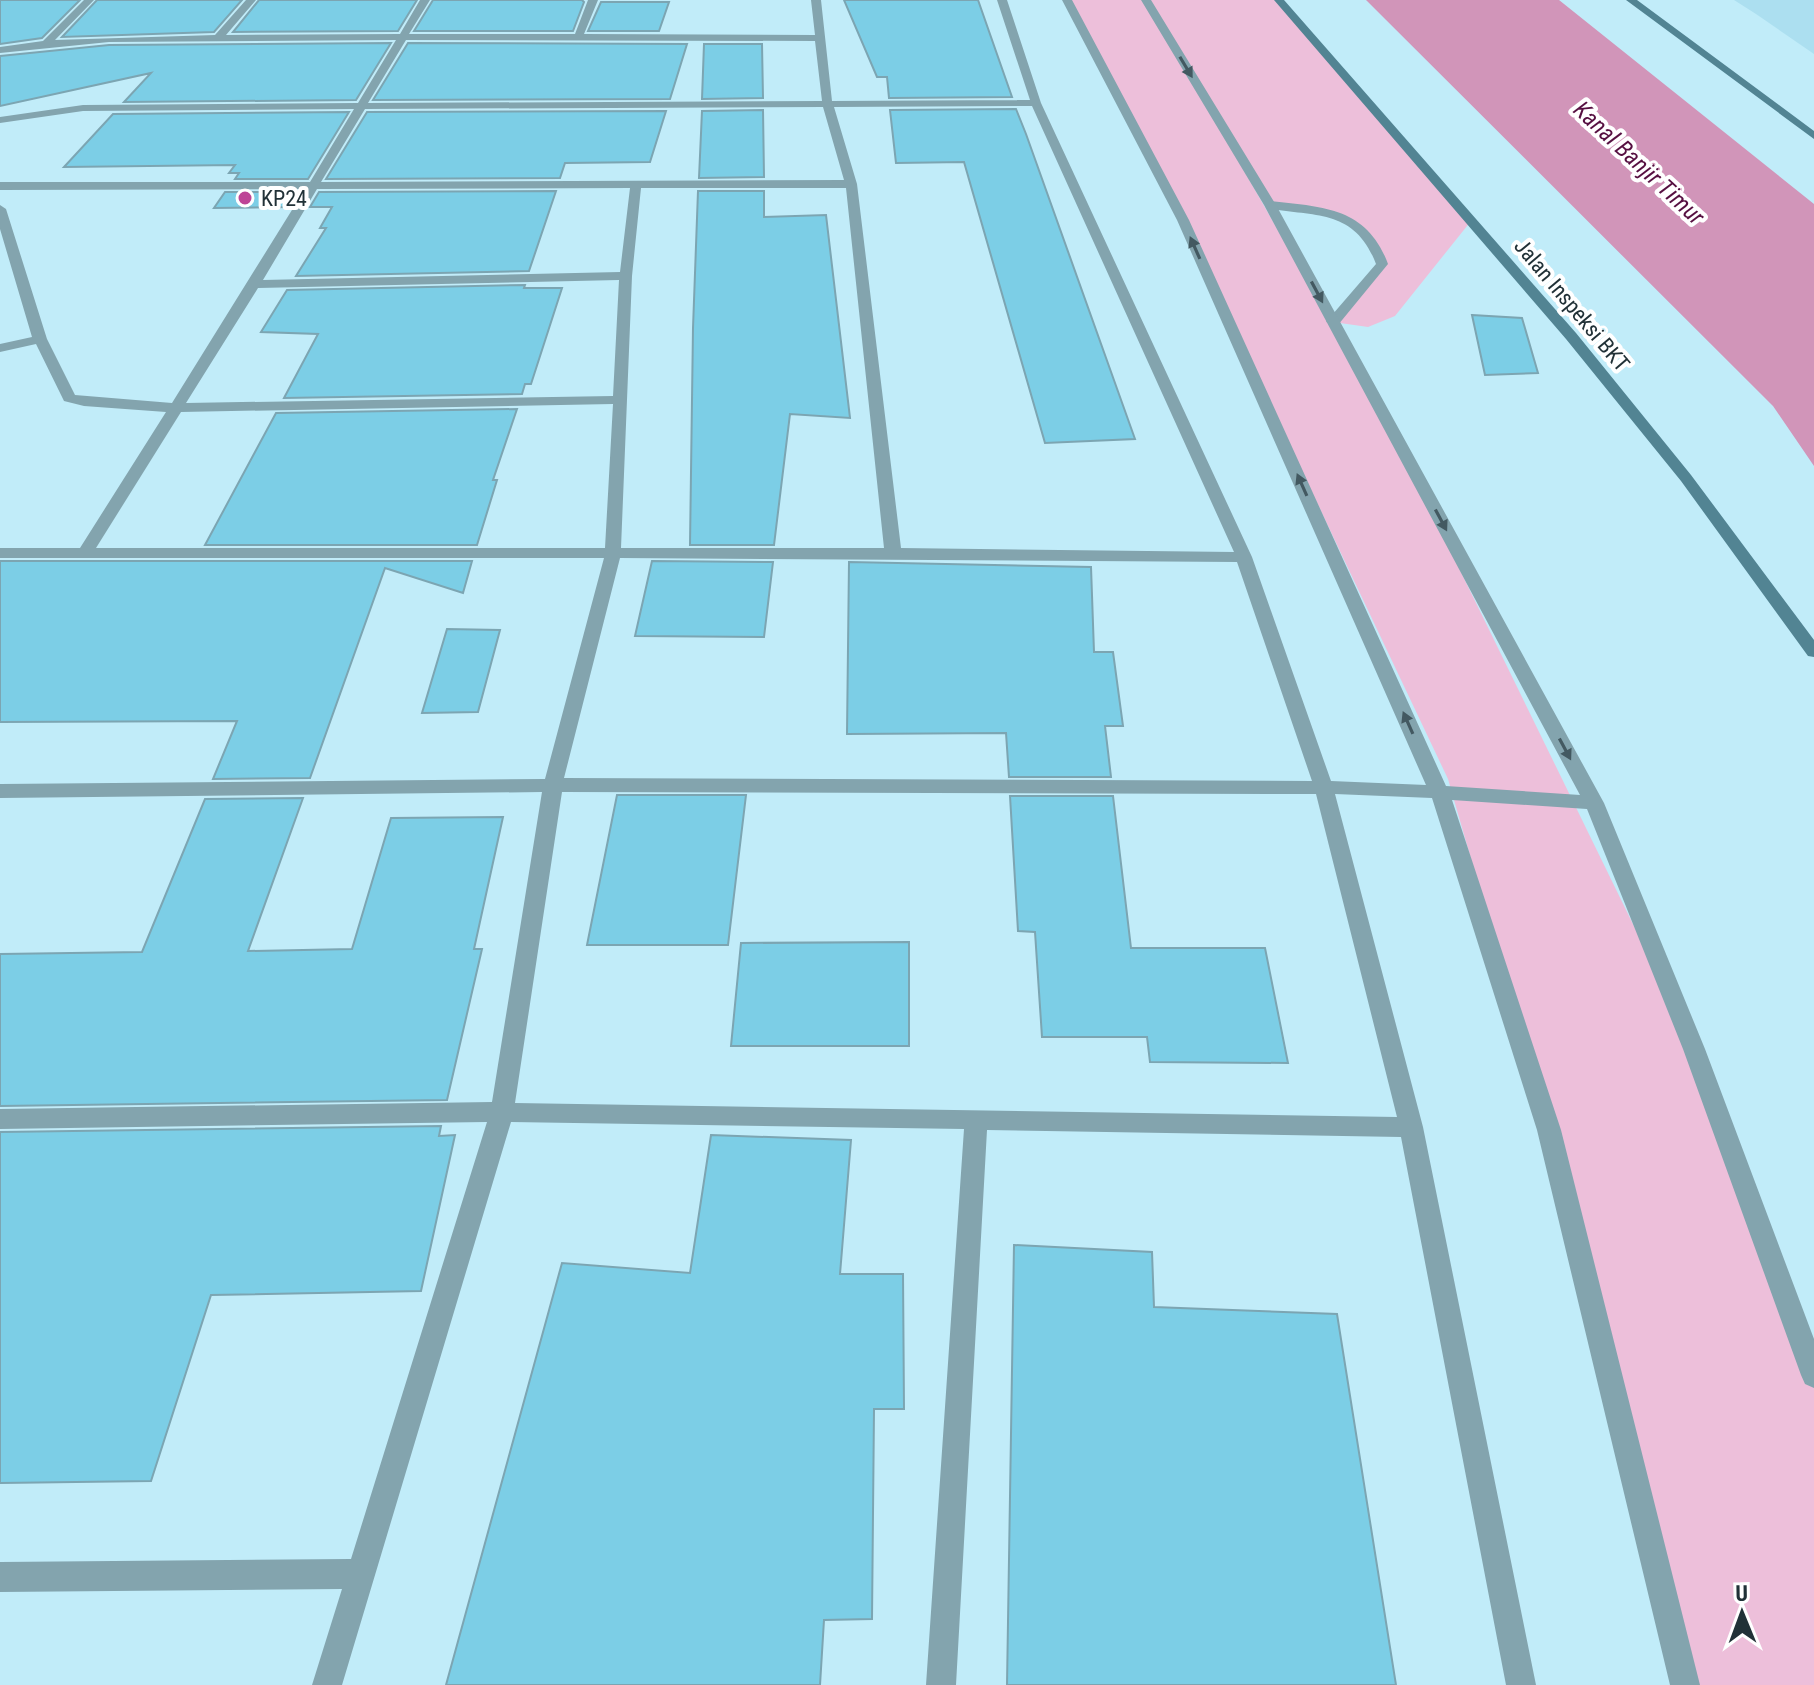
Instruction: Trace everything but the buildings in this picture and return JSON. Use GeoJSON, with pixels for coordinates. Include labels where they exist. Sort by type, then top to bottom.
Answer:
{"type":"FeatureCollection","features":[{"type":"Feature","properties":{"kind":"street"},"geometry":{"type":"LineString","coordinates":[[47,42],[89,0]]}},
{"type":"Feature","properties":{"kind":"street"},"geometry":{"type":"LineString","coordinates":[[218,38],[251,0]]}},
{"type":"Feature","properties":{"kind":"street"},"geometry":{"type":"LineString","coordinates":[[86,551],[254,284],[310,186],[425,0]]}},
{"type":"Feature","properties":{"kind":"street"},"geometry":{"type":"LineString","coordinates":[[579,35],[593,0]]}},
{"type":"Feature","properties":{"kind":"street"},"geometry":{"type":"LineString","coordinates":[[816,0],[827,102],[851,184],[893,553]]}},
{"type":"Feature","properties":{"kind":"street"},"geometry":{"type":"LineString","coordinates":[[1002,0],[1036,103],[1244,557],[1324,788],[1411,1127],[1521,1685]]}},
{"type":"Feature","properties":{"kind":"street"},"geometry":{"type":"LineString","coordinates":[[1067,0],[1183,220],[1440,794],[1549,1130],[1685,1685]]}},
{"type":"Feature","properties":{"kind":"street"},"geometry":{"type":"LineString","coordinates":[[1146,0],[1270,205],[1594,803],[1694,1049],[1814,1375]]}},
{"type":"Feature","properties":{"kind":"street","name":"Jalan Inspeksi BKT"},"geometry":{"type":"LineString","coordinates":[[1279,0],[1571,336],[1686,478],[1814,652]]}},
{"type":"Feature","properties":{"kind":"street"},"geometry":{"type":"LineString","coordinates":[[1631,0],[1814,136]]}},
{"type":"Feature","properties":{"kind":"street"},"geometry":{"type":"LineString","coordinates":[[0,50],[47,42],[218,38],[579,35],[819,38]]}},
{"type":"Feature","properties":{"kind":"street"},"geometry":{"type":"LineString","coordinates":[[0,120],[83,108],[360,104],[1036,103]]}},
{"type":"Feature","properties":{"kind":"street"},"geometry":{"type":"LineString","coordinates":[[327,1685],[502,1112],[553,785],[613,553],[626,276],[636,184]]}},
{"type":"Feature","properties":{"kind":"street"},"geometry":{"type":"LineString","coordinates":[[0,186],[851,184]]}},
{"type":"Feature","properties":{"kind":"street"},"geometry":{"type":"LineString","coordinates":[[1270,205],[1337,215],[1364,227],[1378,245],[1382,264],[1333,322]]}},
{"type":"Feature","properties":{"kind":"street"},"geometry":{"type":"LineString","coordinates":[[0,209],[40,339],[69,398],[84,402],[174,408],[620,400]]}},
{"type":"Feature","properties":{"kind":"street"},"geometry":{"type":"LineString","coordinates":[[254,284],[626,276]]}},
{"type":"Feature","properties":{"kind":"street"},"geometry":{"type":"LineString","coordinates":[[0,348],[40,339]]}},
{"type":"Feature","properties":{"kind":"street"},"geometry":{"type":"LineString","coordinates":[[0,553],[893,553],[1244,557]]}},
{"type":"Feature","properties":{"kind":"street"},"geometry":{"type":"LineString","coordinates":[[0,791],[553,785],[1376,788],[1594,803]]}},
{"type":"Feature","properties":{"kind":"street"},"geometry":{"type":"LineString","coordinates":[[0,1119],[502,1112],[1411,1127]]}},
{"type":"Feature","properties":{"kind":"street"},"geometry":{"type":"LineString","coordinates":[[941,1685],[976,1120]]}},
{"type":"Feature","properties":{"kind":"street"},"geometry":{"type":"LineString","coordinates":[[0,1577],[360,1574]]}},
{"type":"Feature","properties":{"kind":"shaded area"},"geometry":{"type":"Polygon","coordinates":[[[1065,0],[1279,0],[1471,221],[1395,316],[1368,327],[1333,322],[1382,264],[1375,246],[1366,232],[1339,216],[1270,205],[1172,44],[1391,429],[1694,1049],[1814,1376],[1814,1685],[1685,1685],[1549,1130],[1448,779],[1183,220],[1065,0]]]}},
{"type":"Feature","properties":{"kind":"shaded area"},"geometry":{"type":"Polygon","coordinates":[[[1734,0],[1814,0],[1814,54],[1756,14],[1734,0]]]}},
{"type":"Feature","properties":{"kind":"water","name":"Kanal Banjir Timur"},"geometry":{"type":"Polygon","coordinates":[[[1366,0],[1559,0],[1814,204],[1814,466],[1773,406],[1366,0]]]}},
{"type":"Feature","properties":{"kind":"place","name":"KP24"},"geometry":{"type":"Point","coordinates":[245,198]}}]}
